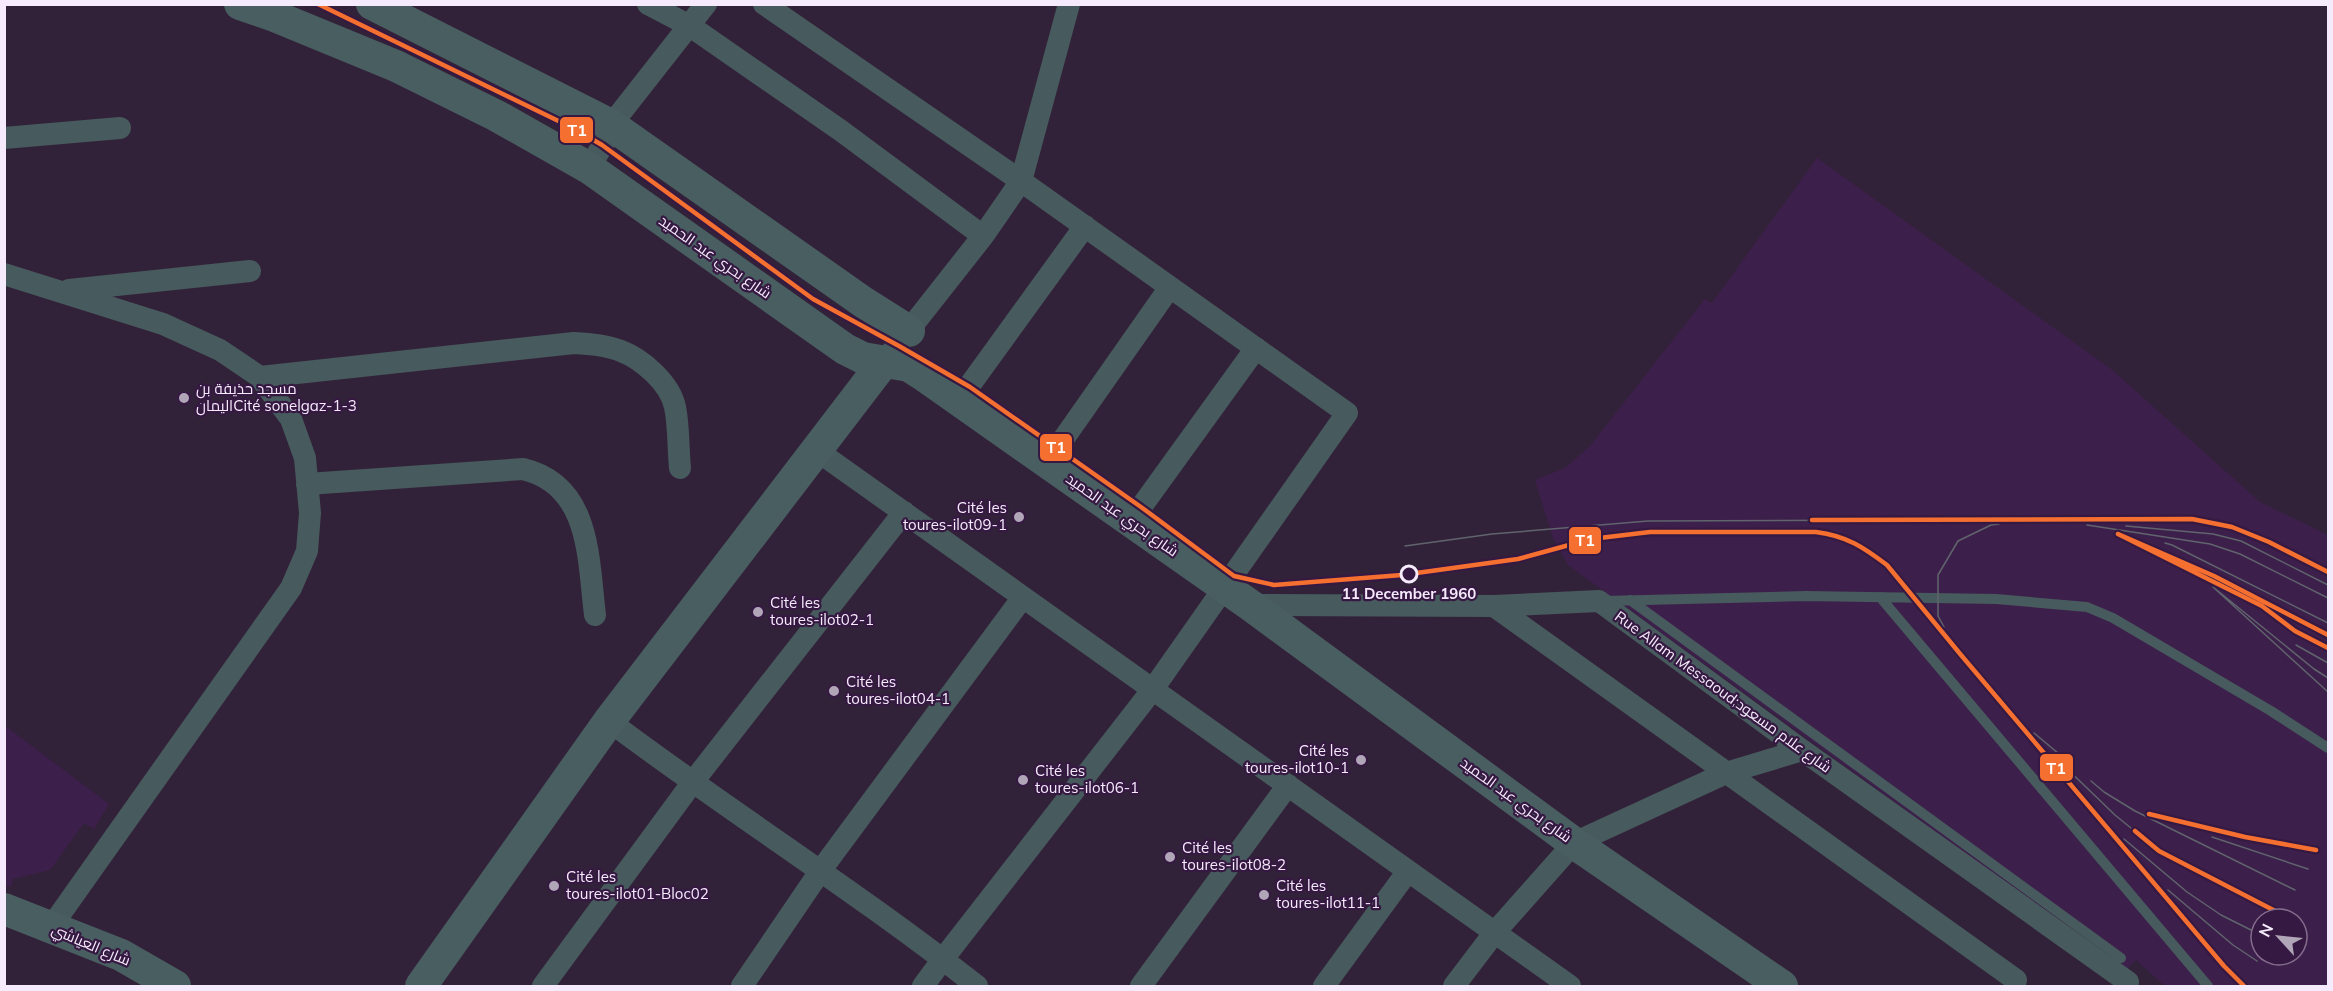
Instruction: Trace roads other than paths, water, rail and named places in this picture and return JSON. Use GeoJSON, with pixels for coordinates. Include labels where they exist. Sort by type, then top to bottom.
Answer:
{"type":"FeatureCollection","features":[{"type":"Feature","properties":{"kind":"street","name":"شارع بحري عبد الحميد"},"geometry":{"type":"LineString","coordinates":[[240,4],[275,10],[497,116],[589,168],[845,349],[863,358],[909,366],[1237,596],[1574,843],[1782,987]]}},
{"type":"Feature","properties":{"kind":"street"},"geometry":{"type":"LineString","coordinates":[[372,4],[611,125],[863,302],[909,331]]}},
{"type":"Feature","properties":{"kind":"street"},"geometry":{"type":"LineString","coordinates":[[648,4],[690,26],[840,130],[983,236]]}},
{"type":"Feature","properties":{"kind":"street"},"geometry":{"type":"LineString","coordinates":[[589,168],[607,138],[611,125],[706,4]]}},
{"type":"Feature","properties":{"kind":"street"},"geometry":{"type":"LineString","coordinates":[[764,4],[1021,181],[1347,413],[1237,596],[1153,689],[923,987]]}},
{"type":"Feature","properties":{"kind":"street"},"geometry":{"type":"LineString","coordinates":[[421,987],[609,721],[983,236],[1021,181],[1069,4]]}},
{"type":"Feature","properties":{"kind":"street"},"geometry":{"type":"LineString","coordinates":[[4,138],[120,128]]}},
{"type":"Feature","properties":{"kind":"street"},"geometry":{"type":"LineString","coordinates":[[959,400],[1085,226]]}},
{"type":"Feature","properties":{"kind":"street"},"geometry":{"type":"LineString","coordinates":[[61,291],[250,272]]}},
{"type":"Feature","properties":{"kind":"street"},"geometry":{"type":"LineString","coordinates":[[4,274],[163,324],[220,350],[260,377],[291,418],[305,458],[310,513],[307,551],[291,588],[51,927]]}},
{"type":"Feature","properties":{"kind":"street"},"geometry":{"type":"LineString","coordinates":[[1046,461],[1170,287]]}},
{"type":"Feature","properties":{"kind":"street"},"geometry":{"type":"LineString","coordinates":[[260,377],[574,343],[600,345],[622,351],[638,361],[666,388],[675,405],[680,468]]}},
{"type":"Feature","properties":{"kind":"street"},"geometry":{"type":"LineString","coordinates":[[1131,521],[1256,348]]}},
{"type":"Feature","properties":{"kind":"street"},"geometry":{"type":"LineString","coordinates":[[816,450],[1570,987]]}},
{"type":"Feature","properties":{"kind":"street"},"geometry":{"type":"LineString","coordinates":[[307,484],[523,469],[540,473],[560,488],[576,509],[586,538],[595,615]]}},
{"type":"Feature","properties":{"kind":"street"},"geometry":{"type":"LineString","coordinates":[[543,987],[692,783],[904,512]]}},
{"type":"Feature","properties":{"kind":"street","name":"Rue Allam Messaoud;شارع علام مسعود"},"geometry":{"type":"LineString","coordinates":[[1237,596],[1494,606],[1599,601],[2128,985]]}},
{"type":"Feature","properties":{"kind":"street"},"geometry":{"type":"LineString","coordinates":[[742,987],[821,870],[1023,597]]}},
{"type":"Feature","properties":{"kind":"street"},"geometry":{"type":"LineString","coordinates":[[1494,606],[2016,980]]}},
{"type":"Feature","properties":{"kind":"street"},"geometry":{"type":"LineString","coordinates":[[609,721],[692,783],[821,870],[943,959],[977,987]]}},
{"type":"Feature","properties":{"kind":"street"},"geometry":{"type":"LineString","coordinates":[[1454,987],[1495,932],[1574,843],[1726,773],[1802,750]]}},
{"type":"Feature","properties":{"kind":"street"},"geometry":{"type":"LineString","coordinates":[[1141,987],[1288,785]]}},
{"type":"Feature","properties":{"kind":"street"},"geometry":{"type":"LineString","coordinates":[[1324,987],[1408,871]]}},
{"type":"Feature","properties":{"kind":"street","name":"شارع العياشي"},"geometry":{"type":"LineString","coordinates":[[4,909],[121,955],[175,987]]}},
{"type":"Feature","properties":{"kind":"lane"},"geometry":{"type":"LineString","coordinates":[[1599,601],[1806,596],[1996,599],[2087,607],[2113,618],[2271,711],[2328,748]]}},
{"type":"Feature","properties":{"kind":"lane"},"geometry":{"type":"LineString","coordinates":[[1880,597],[2208,987]]}},
{"type":"Feature","properties":{"kind":"lane"},"geometry":{"type":"LineString","coordinates":[[1630,600],[2121,958]]}},
{"type":"Feature","properties":{"kind":"tram line"},"geometry":{"type":"LineString","coordinates":[[1405,546],[1492,534],[1648,521],[2192,519],[2232,527],[2269,542],[2328,572]]}},
{"type":"Feature","properties":{"kind":"tram line"},"geometry":{"type":"LineString","coordinates":[[1944,627],[1938,616],[1938,575],[1958,541],[1991,525],[1999,524]]}},
{"type":"Feature","properties":{"kind":"tram line"},"geometry":{"type":"LineString","coordinates":[[2087,525],[2210,544],[2240,554],[2328,598]]}},
{"type":"Feature","properties":{"kind":"tram line"},"geometry":{"type":"LineString","coordinates":[[2126,526],[2213,534],[2241,541],[2328,585]]}},
{"type":"Feature","properties":{"kind":"tram line"},"geometry":{"type":"LineString","coordinates":[[1402,575],[1518,559],[1591,539],[1650,532],[1816,532],[1837,536],[1854,543],[1887,565],[2224,966],[2244,986]]}},
{"type":"Feature","properties":{"kind":"tram line"},"geometry":{"type":"LineString","coordinates":[[2328,635],[2214,576],[2118,534],[2262,606],[2295,631],[2328,648]]}},
{"type":"Feature","properties":{"kind":"tram line"},"geometry":{"type":"LineString","coordinates":[[2165,543],[2328,623]]}},
{"type":"Feature","properties":{"kind":"tram line"},"geometry":{"type":"LineString","coordinates":[[2328,678],[2213,587],[2328,692]]}},
{"type":"Feature","properties":{"kind":"tram line"},"geometry":{"type":"LineString","coordinates":[[2296,645],[2328,663]]}},
{"type":"Feature","properties":{"kind":"tram line"},"geometry":{"type":"LineString","coordinates":[[2034,733],[2071,764]]}},
{"type":"Feature","properties":{"kind":"tram line"},"geometry":{"type":"LineString","coordinates":[[2060,762],[2115,815],[2159,851],[2267,907]]}},
{"type":"Feature","properties":{"kind":"tram line"},"geometry":{"type":"LineString","coordinates":[[2091,781],[2135,811],[2295,890]]}},
{"type":"Feature","properties":{"kind":"tram line"},"geometry":{"type":"LineString","coordinates":[[2158,816],[2245,837],[2316,850]]}},
{"type":"Feature","properties":{"kind":"tram line"},"geometry":{"type":"LineString","coordinates":[[2212,837],[2308,869]]}},
{"type":"Feature","properties":{"kind":"tram line"},"geometry":{"type":"LineString","coordinates":[[2124,839],[2187,892],[2221,915],[2249,929]]}},
{"type":"Feature","properties":{"kind":"tram line"},"geometry":{"type":"LineString","coordinates":[[2168,890],[2249,956]]}},
{"type":"Feature","properties":{"kind":"place","name":"مسجد حذيفة بن اليمانCité sonelgaz-1-3"},"geometry":{"type":"Point","coordinates":[184,398]}},
{"type":"Feature","properties":{"kind":"place","name":"Cité les toures-ilot09-1"},"geometry":{"type":"Point","coordinates":[1019,517]}},
{"type":"Feature","properties":{"kind":"place","name":"11 December 1960"},"geometry":{"type":"Point","coordinates":[1409,574]}},
{"type":"Feature","properties":{"kind":"place","name":"Cité les toures-ilot02-1"},"geometry":{"type":"Point","coordinates":[758,612]}},
{"type":"Feature","properties":{"kind":"place","name":"Cité les toures-ilot04-1"},"geometry":{"type":"Point","coordinates":[834,691]}},
{"type":"Feature","properties":{"kind":"place","name":"Cité les toures-ilot10-1"},"geometry":{"type":"Point","coordinates":[1361,760]}},
{"type":"Feature","properties":{"kind":"place","name":"Cité les toures-ilot06-1"},"geometry":{"type":"Point","coordinates":[1023,780]}},
{"type":"Feature","properties":{"kind":"place","name":"Cité les toures-ilot08-2"},"geometry":{"type":"Point","coordinates":[1170,857]}},
{"type":"Feature","properties":{"kind":"place","name":"Cité les toures-ilot01-Bloc02"},"geometry":{"type":"Point","coordinates":[554,886]}},
{"type":"Feature","properties":{"kind":"place","name":"Cité les toures-ilot11-1"},"geometry":{"type":"Point","coordinates":[1264,895]}}]}
